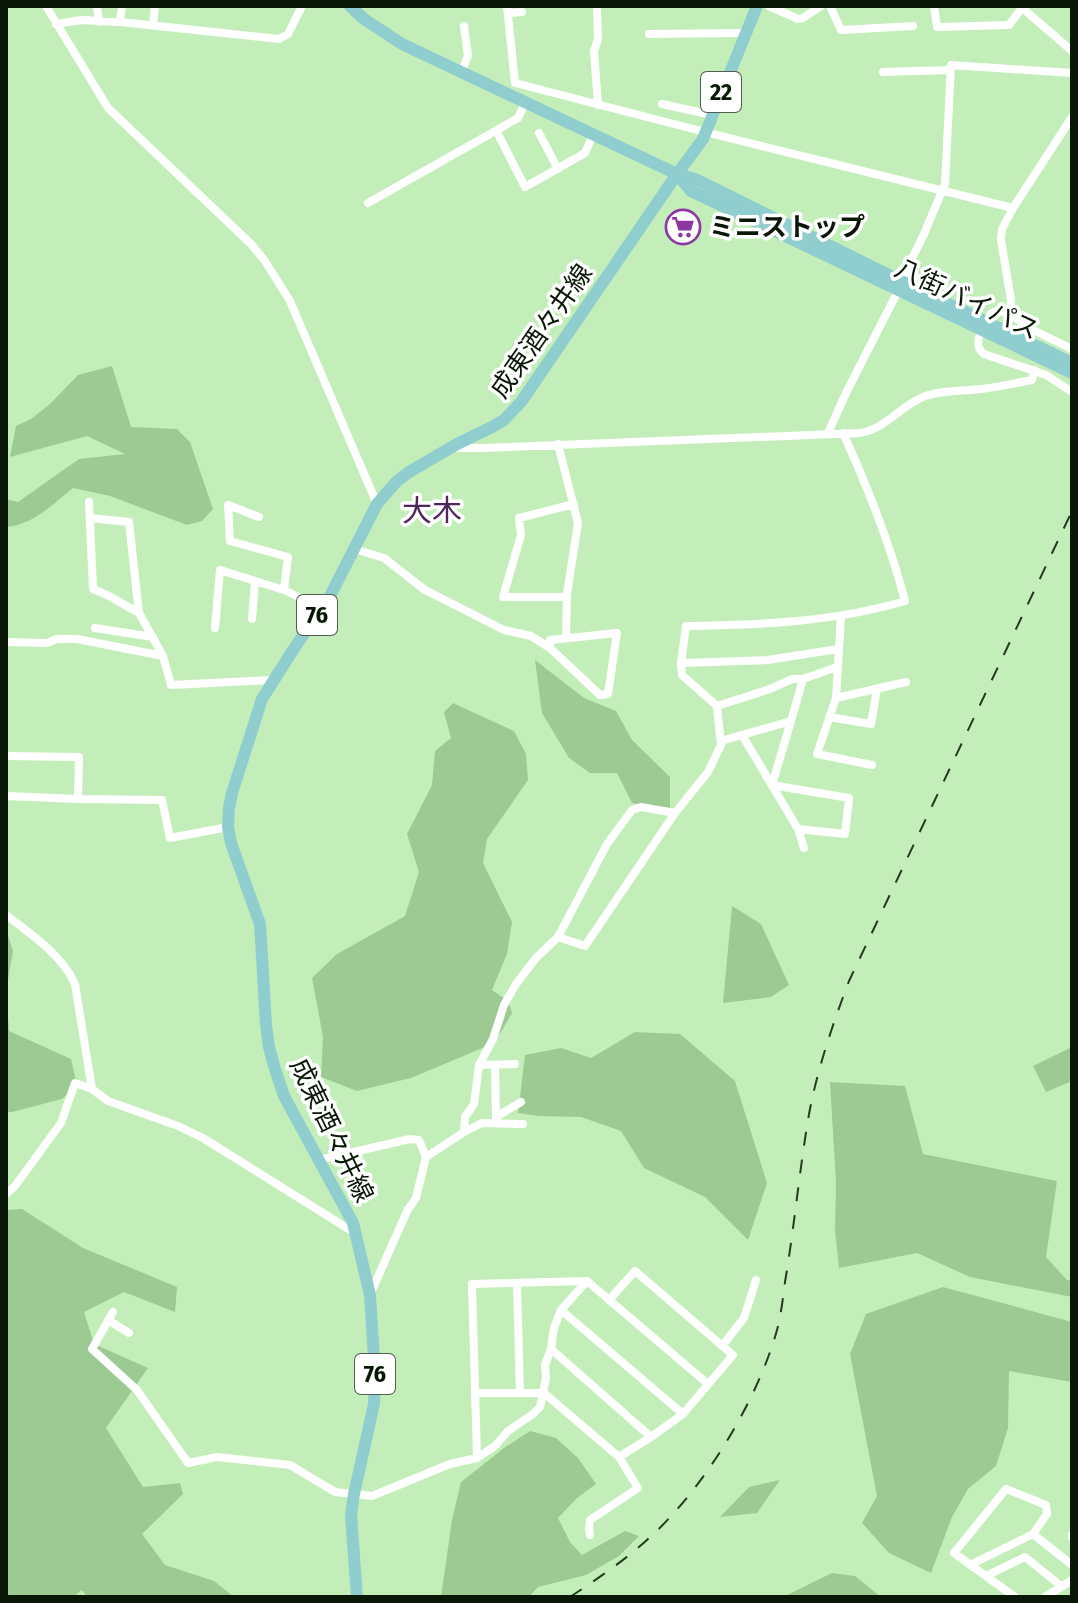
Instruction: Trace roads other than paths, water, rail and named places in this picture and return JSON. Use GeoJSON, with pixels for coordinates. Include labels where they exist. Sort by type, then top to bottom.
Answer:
{"type":"FeatureCollection","features":[{"type":"Feature","properties":{"kind":"main road","name":"八街バイパス"},"geometry":{"type":"LineString","coordinates":[[350,6],[402,44],[677,174],[691,191],[1072,363]]}},
{"type":"Feature","properties":{"kind":"main road","name":"22"},"geometry":{"type":"LineString","coordinates":[[677,174],[705,132],[757,6]]}},
{"type":"Feature","properties":{"kind":"main road","name":"成東酒々井線"},"geometry":{"type":"LineString","coordinates":[[357,1597],[351,1515],[374,1404],[375,1360],[370,1295],[353,1223],[284,1096],[272,1058],[266,1025],[260,924],[228,827],[232,793],[262,699],[331,594],[377,504],[409,472],[504,420],[521,402],[677,174]]}},
{"type":"Feature","properties":{"kind":"main road","name":"八街バイパス"},"geometry":{"type":"LineString","coordinates":[[990,328],[1072,373]]}},
{"type":"Feature","properties":{"kind":"street"},"geometry":{"type":"LineString","coordinates":[[46,6],[108,108],[251,244],[265,261],[290,301],[377,504]]}},
{"type":"Feature","properties":{"kind":"street"},"geometry":{"type":"LineString","coordinates":[[97,6],[99,22]]}},
{"type":"Feature","properties":{"kind":"street"},"geometry":{"type":"LineString","coordinates":[[120,22],[122,6]]}},
{"type":"Feature","properties":{"kind":"street"},"geometry":{"type":"LineString","coordinates":[[153,25],[155,6]]}},
{"type":"Feature","properties":{"kind":"street"},"geometry":{"type":"LineString","coordinates":[[56,24],[81,20],[120,22],[279,39],[288,34],[302,6]]}},
{"type":"Feature","properties":{"kind":"street"},"geometry":{"type":"LineString","coordinates":[[597,6],[598,39],[594,51],[598,105]]}},
{"type":"Feature","properties":{"kind":"street"},"geometry":{"type":"LineString","coordinates":[[769,6],[798,19],[821,6]]}},
{"type":"Feature","properties":{"kind":"street"},"geometry":{"type":"LineString","coordinates":[[830,6],[841,30],[913,26]]}},
{"type":"Feature","properties":{"kind":"street"},"geometry":{"type":"LineString","coordinates":[[934,6],[937,27],[1009,25],[1021,7],[1072,51]]}},
{"type":"Feature","properties":{"kind":"street"},"geometry":{"type":"LineString","coordinates":[[522,12],[507,10],[515,83],[1013,208]]}},
{"type":"Feature","properties":{"kind":"street"},"geometry":{"type":"LineString","coordinates":[[461,73],[468,56],[464,26]]}},
{"type":"Feature","properties":{"kind":"street"},"geometry":{"type":"LineString","coordinates":[[649,34],[745,33]]}},
{"type":"Feature","properties":{"kind":"street"},"geometry":{"type":"LineString","coordinates":[[828,433],[945,184],[951,65],[1072,73]]}},
{"type":"Feature","properties":{"kind":"street"},"geometry":{"type":"LineString","coordinates":[[883,72],[950,70]]}},
{"type":"Feature","properties":{"kind":"street"},"geometry":{"type":"LineString","coordinates":[[368,203],[497,132],[518,118],[525,103]]}},
{"type":"Feature","properties":{"kind":"street"},"geometry":{"type":"LineString","coordinates":[[662,104],[712,115]]}},
{"type":"Feature","properties":{"kind":"street"},"geometry":{"type":"LineString","coordinates":[[1010,313],[1011,300],[1001,235],[1004,224],[1072,117]]}},
{"type":"Feature","properties":{"kind":"street"},"geometry":{"type":"LineString","coordinates":[[497,132],[525,187],[585,153],[593,134]]}},
{"type":"Feature","properties":{"kind":"street"},"geometry":{"type":"LineString","coordinates":[[539,133],[558,169]]}},
{"type":"Feature","properties":{"kind":"street"},"geometry":{"type":"LineString","coordinates":[[1072,349],[1033,330],[1010,313],[997,311],[992,313],[990,328],[978,341],[978,347],[984,354],[1034,370],[1072,392]]}},
{"type":"Feature","properties":{"kind":"street"},"geometry":{"type":"LineString","coordinates":[[457,444],[459,448],[484,448],[871,431],[915,401],[937,393],[985,389],[1032,380],[1034,370]]}},
{"type":"Feature","properties":{"kind":"street"},"geometry":{"type":"LineString","coordinates":[[558,937],[585,946],[675,813],[708,772],[721,745],[717,706],[682,675],[686,626],[756,625],[841,616],[905,601],[879,516],[843,433]]}},
{"type":"Feature","properties":{"kind":"street"},"geometry":{"type":"LineString","coordinates":[[558,444],[578,523],[567,597],[566,638]]}},
{"type":"Feature","properties":{"kind":"street"},"geometry":{"type":"LineString","coordinates":[[89,502],[93,589],[139,613]]}},
{"type":"Feature","properties":{"kind":"street"},"geometry":{"type":"LineString","coordinates":[[567,597],[503,597],[521,535],[519,518],[574,504]]}},
{"type":"Feature","properties":{"kind":"street"},"geometry":{"type":"LineString","coordinates":[[259,517],[228,505],[230,541],[288,557],[284,590]]}},
{"type":"Feature","properties":{"kind":"street"},"geometry":{"type":"LineString","coordinates":[[90,518],[129,522],[139,613],[163,656],[171,685],[273,680]]}},
{"type":"Feature","properties":{"kind":"street"},"geometry":{"type":"LineString","coordinates":[[354,549],[384,558],[425,590],[504,630],[531,636],[550,648],[600,695],[608,694],[617,633],[550,640],[550,648]]}},
{"type":"Feature","properties":{"kind":"street"},"geometry":{"type":"LineString","coordinates":[[215,628],[220,570],[284,590],[322,608]]}},
{"type":"Feature","properties":{"kind":"street"},"geometry":{"type":"LineString","coordinates":[[252,619],[255,581]]}},
{"type":"Feature","properties":{"kind":"street"},"geometry":{"type":"LineString","coordinates":[[841,616],[836,698],[817,754],[872,765]]}},
{"type":"Feature","properties":{"kind":"street"},"geometry":{"type":"LineString","coordinates":[[95,628],[153,637]]}},
{"type":"Feature","properties":{"kind":"street"},"geometry":{"type":"LineString","coordinates":[[6,642],[47,643],[57,639],[77,639],[163,656]]}},
{"type":"Feature","properties":{"kind":"street"},"geometry":{"type":"LineString","coordinates":[[681,663],[768,660],[838,649]]}},
{"type":"Feature","properties":{"kind":"street"},"geometry":{"type":"LineString","coordinates":[[717,706],[792,679],[803,679],[837,667]]}},
{"type":"Feature","properties":{"kind":"street"},"geometry":{"type":"LineString","coordinates":[[772,785],[803,679]]}},
{"type":"Feature","properties":{"kind":"street"},"geometry":{"type":"LineString","coordinates":[[836,698],[906,682]]}},
{"type":"Feature","properties":{"kind":"street"},"geometry":{"type":"LineString","coordinates":[[829,717],[871,724],[877,689]]}},
{"type":"Feature","properties":{"kind":"street"},"geometry":{"type":"LineString","coordinates":[[721,741],[791,721]]}},
{"type":"Feature","properties":{"kind":"street"},"geometry":{"type":"LineString","coordinates":[[742,735],[798,829],[804,848]]}},
{"type":"Feature","properties":{"kind":"street"},"geometry":{"type":"LineString","coordinates":[[6,756],[79,757],[78,799]]}},
{"type":"Feature","properties":{"kind":"street"},"geometry":{"type":"LineString","coordinates":[[772,785],[849,798],[845,834],[798,829]]}},
{"type":"Feature","properties":{"kind":"street"},"geometry":{"type":"LineString","coordinates":[[6,796],[162,800],[170,838],[228,827]]}},
{"type":"Feature","properties":{"kind":"street"},"geometry":{"type":"LineString","coordinates":[[464,1132],[465,1117],[474,1104],[479,1065],[493,1039],[504,1005],[536,958],[558,937],[607,844],[632,810],[641,807],[675,813]]}},
{"type":"Feature","properties":{"kind":"street"},"geometry":{"type":"LineString","coordinates":[[6,915],[38,938],[71,974],[92,1089]]}},
{"type":"Feature","properties":{"kind":"street"},"geometry":{"type":"LineString","coordinates":[[479,1065],[515,1064]]}},
{"type":"Feature","properties":{"kind":"street"},"geometry":{"type":"LineString","coordinates":[[495,1065],[496,1117],[521,1102]]}},
{"type":"Feature","properties":{"kind":"street"},"geometry":{"type":"LineString","coordinates":[[6,1194],[61,1123],[75,1083],[92,1089],[108,1101],[203,1138],[356,1233]]}},
{"type":"Feature","properties":{"kind":"street"},"geometry":{"type":"LineString","coordinates":[[426,1157],[482,1123],[523,1124]]}},
{"type":"Feature","properties":{"kind":"street"},"geometry":{"type":"LineString","coordinates":[[319,1160],[410,1139],[419,1140],[426,1157],[416,1198],[407,1211],[370,1295]]}},
{"type":"Feature","properties":{"kind":"street"},"geometry":{"type":"LineString","coordinates":[[609,1300],[635,1271],[733,1355],[683,1414],[619,1457]]}},
{"type":"Feature","properties":{"kind":"street"},"geometry":{"type":"LineString","coordinates":[[722,1346],[744,1318],[756,1280]]}},
{"type":"Feature","properties":{"kind":"street"},"geometry":{"type":"LineString","coordinates":[[477,1458],[472,1284],[587,1281],[708,1384]]}},
{"type":"Feature","properties":{"kind":"street"},"geometry":{"type":"LineString","coordinates":[[129,1333],[111,1316],[92,1349],[137,1390],[188,1463],[217,1457],[290,1465],[335,1492],[372,1496],[450,1464],[477,1458],[540,1407],[545,1365],[554,1328],[561,1310],[587,1281]]}},
{"type":"Feature","properties":{"kind":"street"},"geometry":{"type":"LineString","coordinates":[[517,1283],[520,1393]]}},
{"type":"Feature","properties":{"kind":"street"},"geometry":{"type":"LineString","coordinates":[[561,1310],[683,1414]]}},
{"type":"Feature","properties":{"kind":"street"},"geometry":{"type":"LineString","coordinates":[[551,1349],[651,1437]]}},
{"type":"Feature","properties":{"kind":"street"},"geometry":{"type":"LineString","coordinates":[[475,1393],[544,1393],[619,1457],[638,1488],[590,1520],[590,1535]]}},
{"type":"Feature","properties":{"kind":"street"},"geometry":{"type":"LineString","coordinates":[[970,1565],[1033,1534],[1047,1514],[1046,1505],[1006,1489],[954,1553],[970,1565],[1015,1597]]}},
{"type":"Feature","properties":{"kind":"street"},"geometry":{"type":"LineString","coordinates":[[1033,1534],[1072,1565]]}},
{"type":"Feature","properties":{"kind":"street"},"geometry":{"type":"LineString","coordinates":[[986,1576],[1025,1557],[1061,1586]]}},
{"type":"Feature","properties":{"kind":"street"},"geometry":{"type":"LineString","coordinates":[[1045,1597],[1072,1580]]}},
{"type":"Feature","properties":{"kind":"railway"},"geometry":{"type":"LineString","coordinates":[[570,1597],[629,1555],[669,1519],[726,1443],[756,1386],[778,1324],[811,1102],[849,981],[1072,511]]}},
{"type":"Feature","properties":{"kind":"place","name":"ミニストップ"},"geometry":{"type":"Point","coordinates":[683,227]}},
{"type":"Feature","properties":{"kind":"district","name":"大木"},"geometry":{"type":"Point","coordinates":[432,511]}}]}
